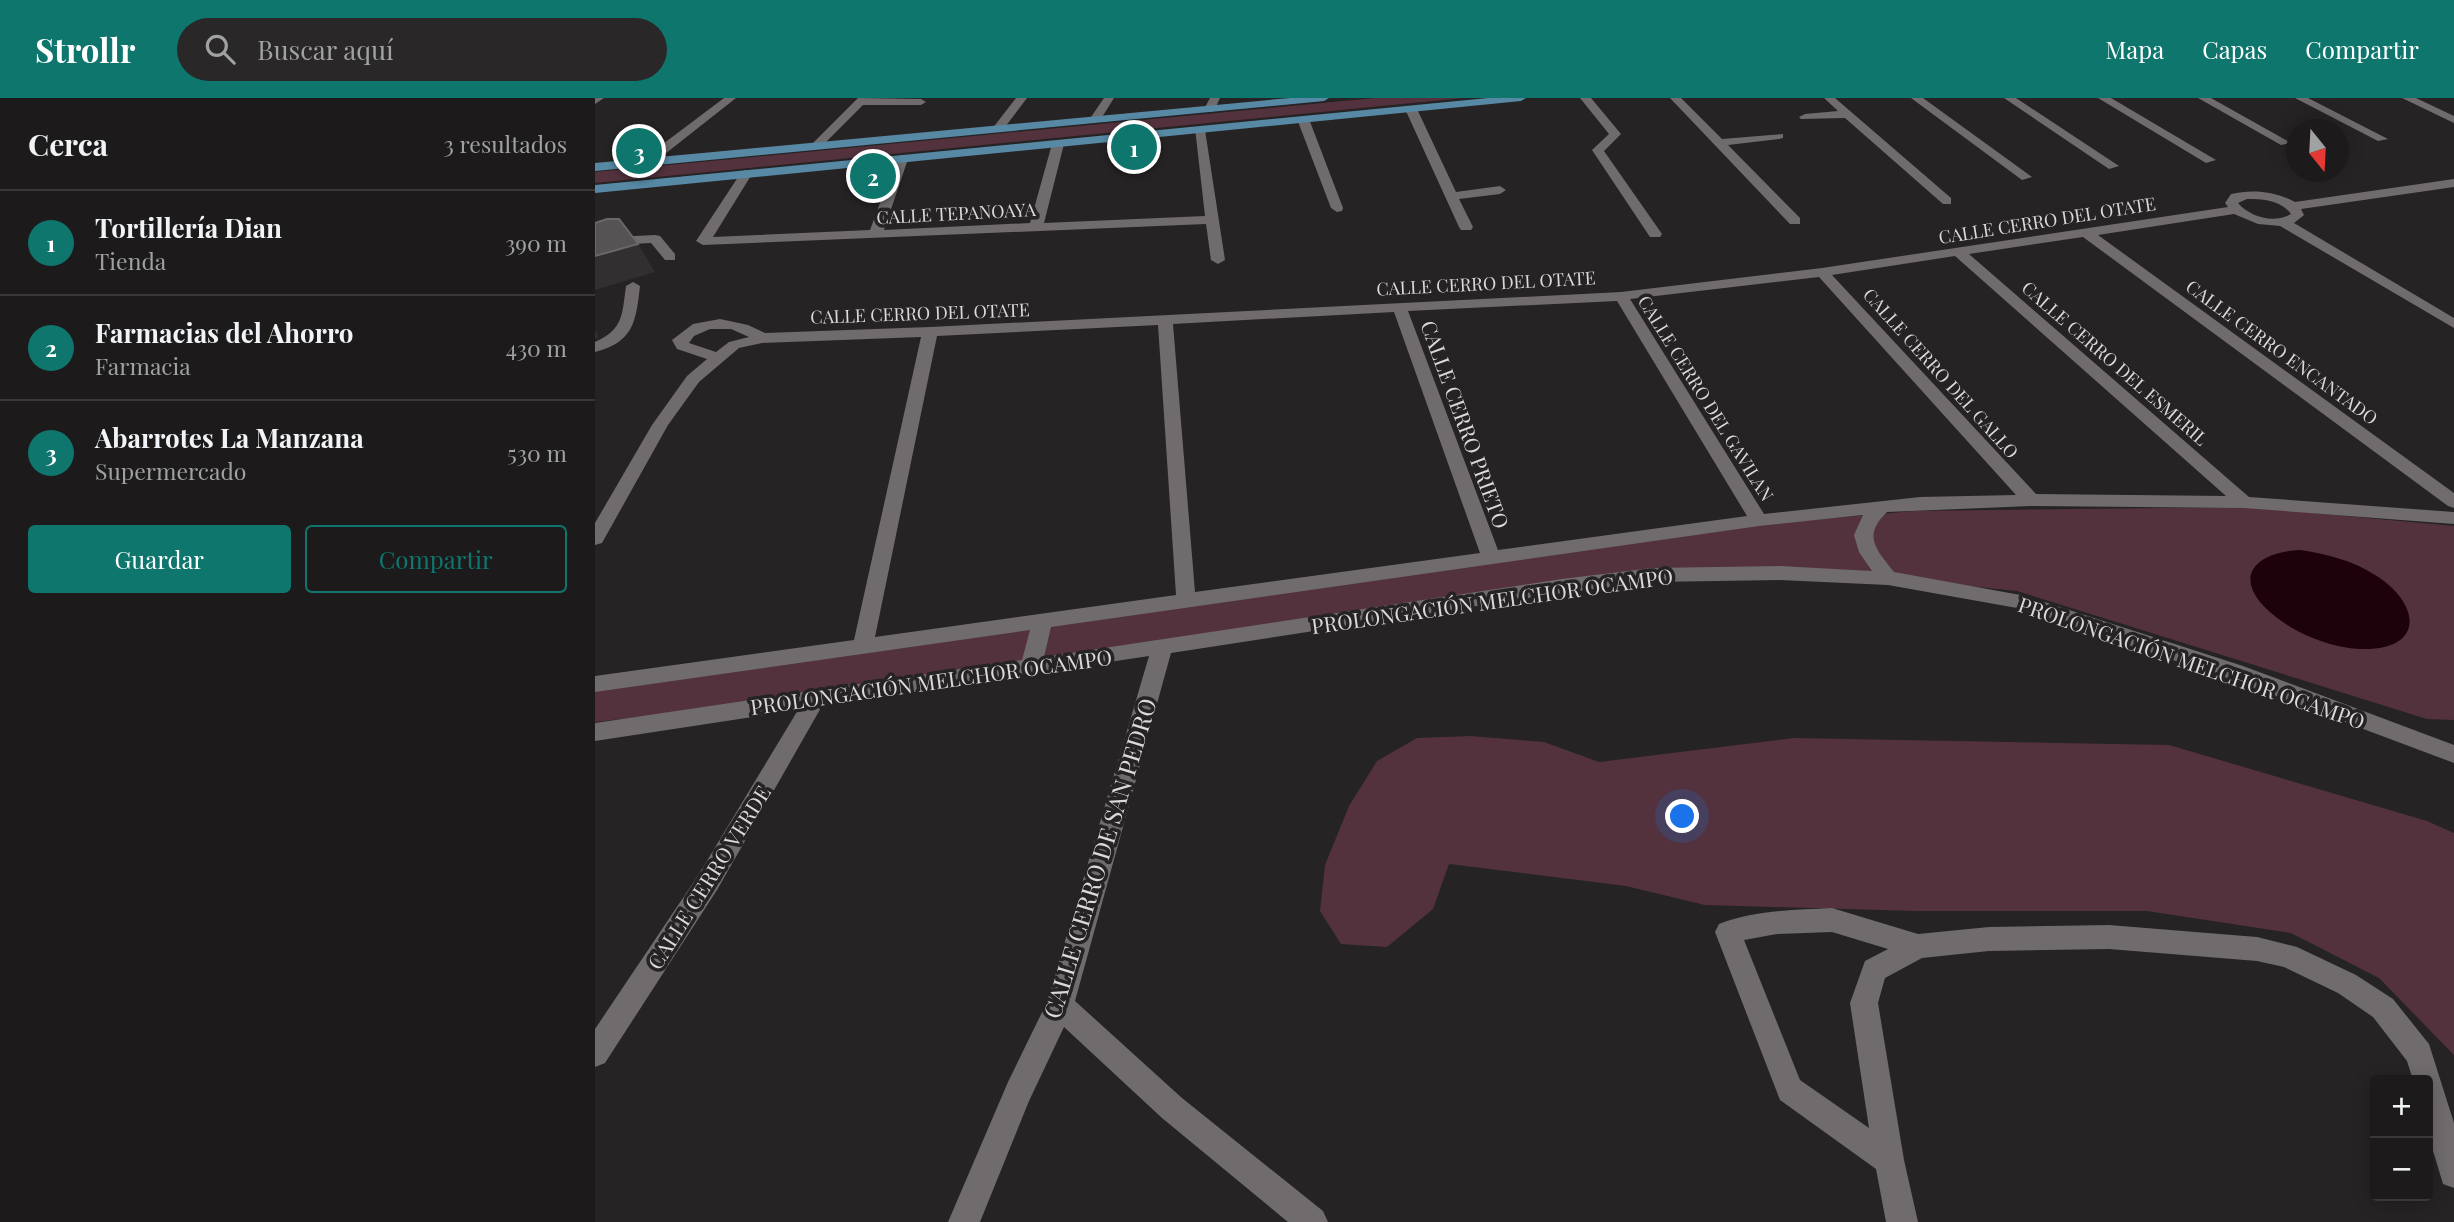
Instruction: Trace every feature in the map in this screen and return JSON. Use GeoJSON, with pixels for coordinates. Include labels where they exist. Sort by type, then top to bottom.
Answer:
{"type":"FeatureCollection","features":[{"type":"Feature","properties":{"kind":"main road"},"geometry":{"type":"LineString","coordinates":[[595,167],[1095,120],[1212,103],[1324,98]]}},
{"type":"Feature","properties":{"kind":"main road"},"geometry":{"type":"LineString","coordinates":[[595,189],[1521,98]]}},
{"type":"Feature","properties":{"kind":"street"},"geometry":{"type":"LineString","coordinates":[[647,162],[731,98]]}},
{"type":"Feature","properties":{"kind":"street"},"geometry":{"type":"LineString","coordinates":[[998,129],[1022,98]]}},
{"type":"Feature","properties":{"kind":"street"},"geometry":{"type":"LineString","coordinates":[[1095,120],[1109,98]]}},
{"type":"Feature","properties":{"kind":"street"},"geometry":{"type":"LineString","coordinates":[[1585,98],[1615,134],[1598,150],[1655,234]]}},
{"type":"Feature","properties":{"kind":"street"},"geometry":{"type":"LineString","coordinates":[[1675,98],[1795,221]]}},
{"type":"Feature","properties":{"kind":"street"},"geometry":{"type":"LineString","coordinates":[[1829,98],[1947,201]]}},
{"type":"Feature","properties":{"kind":"street"},"geometry":{"type":"LineString","coordinates":[[1916,98],[2027,177]]}},
{"type":"Feature","properties":{"kind":"street"},"geometry":{"type":"LineString","coordinates":[[2009,98],[2113,166]]}},
{"type":"Feature","properties":{"kind":"street"},"geometry":{"type":"LineString","coordinates":[[2103,98],[2210,160]]}},
{"type":"Feature","properties":{"kind":"street"},"geometry":{"type":"LineString","coordinates":[[2203,98],[2285,143]]}},
{"type":"Feature","properties":{"kind":"street"},"geometry":{"type":"LineString","coordinates":[[2300,98],[2382,139]]}},
{"type":"Feature","properties":{"kind":"street"},"geometry":{"type":"LineString","coordinates":[[2407,98],[2454,120]]}},
{"type":"Feature","properties":{"kind":"street"},"geometry":{"type":"LineString","coordinates":[[816,146],[861,100],[921,102]]}},
{"type":"Feature","properties":{"kind":"street"},"geometry":{"type":"LineString","coordinates":[[1411,109],[1466,227]]}},
{"type":"Feature","properties":{"kind":"street"},"geometry":{"type":"LineString","coordinates":[[1805,117],[1847,114]]}},
{"type":"Feature","properties":{"kind":"street"},"geometry":{"type":"LineString","coordinates":[[1303,119],[1337,208]]}},
{"type":"Feature","properties":{"kind":"street"},"geometry":{"type":"LineString","coordinates":[[1199,130],[1210,220],[1218,260]]}},
{"type":"Feature","properties":{"kind":"street"},"geometry":{"type":"LineString","coordinates":[[1719,143],[1779,136]]}},
{"type":"Feature","properties":{"kind":"street"},"geometry":{"type":"LineString","coordinates":[[1036,227],[1058,144]]}},
{"type":"Feature","properties":{"kind":"street"},"geometry":{"type":"LineString","coordinates":[[875,234],[902,159]]}},
{"type":"Feature","properties":{"kind":"street","name":"CALLE TEPANOAYA"},"geometry":{"type":"LineString","coordinates":[[746,174],[702,241],[1210,220]]}},
{"type":"Feature","properties":{"kind":"street"},"geometry":{"type":"LineString","coordinates":[[2225,182],[2242,195]]}},
{"type":"Feature","properties":{"kind":"street"},"geometry":{"type":"LineString","coordinates":[[2292,206],[2298,215],[2283,222],[2261,220],[2236,210],[2231,201],[2242,195],[2269,197],[2292,206],[2454,183]]}},
{"type":"Feature","properties":{"kind":"street"},"geometry":{"type":"LineString","coordinates":[[2430,187],[2454,199]]}},
{"type":"Feature","properties":{"kind":"street"},"geometry":{"type":"LineString","coordinates":[[1453,196],[1500,190]]}},
{"type":"Feature","properties":{"kind":"street","name":"CALLE CERRO DEL OTATE"},"geometry":{"type":"LineString","coordinates":[[595,539],[660,425],[693,379],[716,357],[734,345],[762,338],[930,332],[1621,296],[1960,253],[2236,210]]}},
{"type":"Feature","properties":{"kind":"street"},"geometry":{"type":"LineString","coordinates":[[2283,222],[2454,324]]}},
{"type":"Feature","properties":{"kind":"street","name":"CALLE CERRO ENCANTADO"},"geometry":{"type":"LineString","coordinates":[[2088,234],[2454,502]]}},
{"type":"Feature","properties":{"kind":"street"},"geometry":{"type":"LineString","coordinates":[[595,242],[655,239],[670,257]]}},
{"type":"Feature","properties":{"kind":"street","name":"CALLE CERRO DEL ESMERIL"},"geometry":{"type":"LineString","coordinates":[[1960,253],[2244,502]]}},
{"type":"Feature","properties":{"kind":"street","name":"CALLE CERRO DEL GALLO"},"geometry":{"type":"LineString","coordinates":[[1822,272],[2031,500]]}},
{"type":"Feature","properties":{"kind":"street"},"geometry":{"type":"LineString","coordinates":[[595,347],[620,336],[628,324],[633,286]]}},
{"type":"Feature","properties":{"kind":"street","name":"CALLE CERRO DEL GAVILAN"},"geometry":{"type":"LineString","coordinates":[[1621,296],[1759,520]]}},
{"type":"Feature","properties":{"kind":"street","name":"CALLE CERRO PRIETO"},"geometry":{"type":"LineString","coordinates":[[1399,307],[1491,558]]}},
{"type":"Feature","properties":{"kind":"street"},"geometry":{"type":"LineString","coordinates":[[1165,320],[1186,599]]}},
{"type":"Feature","properties":{"kind":"street"},"geometry":{"type":"LineString","coordinates":[[716,357],[682,346],[680,340],[686,333],[700,327],[733,324],[747,327],[762,338]]}},
{"type":"Feature","properties":{"kind":"street"},"geometry":{"type":"LineString","coordinates":[[863,646],[930,332]]}},
{"type":"Feature","properties":{"kind":"street","name":"PROLONGACIÓN MELCHOR OCAMPO"},"geometry":{"type":"LineString","coordinates":[[595,684],[1759,520],[1920,503],[2031,500],[2244,502],[2454,518]]}},
{"type":"Feature","properties":{"kind":"street"},"geometry":{"type":"LineString","coordinates":[[1880,509],[1867,518],[1862,534],[1870,555],[1888,578]]}},
{"type":"Feature","properties":{"kind":"street","name":"PROLONGACIÓN MELCHOR OCAMPO"},"geometry":{"type":"LineString","coordinates":[[595,733],[1652,575],[1780,573],[1888,578],[2019,601],[2235,672],[2430,745],[2454,744]]}},
{"type":"Feature","properties":{"kind":"street"},"geometry":{"type":"LineString","coordinates":[[1030,668],[1043,619]]}},
{"type":"Feature","properties":{"kind":"street","name":"CALLE CERRO DE SAN PEDRO"},"geometry":{"type":"LineString","coordinates":[[964,1222],[1018,1092],[1060,1005],[1163,647]]}},
{"type":"Feature","properties":{"kind":"street","name":"CALLE CERRO VERDE"},"geometry":{"type":"LineString","coordinates":[[595,1053],[708,882],[816,698]]}},
{"type":"Feature","properties":{"kind":"street"},"geometry":{"type":"LineString","coordinates":[[2430,745],[2454,754]]}},
{"type":"Feature","properties":{"kind":"street"},"geometry":{"type":"LineString","coordinates":[[1889,1160],[1790,1090],[1728,932],[1777,922],[1832,920],[1918,946],[1989,939],[2109,937],[2257,949],[2288,956],[2347,984],[2383,1009],[2419,1054],[2425,1075]]}},
{"type":"Feature","properties":{"kind":"street"},"geometry":{"type":"LineString","coordinates":[[1902,1222],[1889,1160],[1864,1003],[1874,970],[1918,946]]}},
{"type":"Feature","properties":{"kind":"street"},"geometry":{"type":"LineString","coordinates":[[1060,1005],[1172,1108],[1312,1222]]}},
{"type":"Feature","properties":{"kind":"street"},"geometry":{"type":"LineString","coordinates":[[2433,1102],[2454,1173]]}},
{"type":"Feature","properties":{"kind":"shaded area"},"geometry":{"type":"Polygon","coordinates":[[[1375,98],[1463,98],[595,183],[595,172],[1375,98]]]}},
{"type":"Feature","properties":{"kind":"shaded area"},"geometry":{"type":"Polygon","coordinates":[[[2248,507],[2454,526],[2454,720],[2427,719],[2017,591],[1831,572],[1647,570],[813,697],[595,722],[595,691],[1766,524],[1914,511],[2248,507]]]}},
{"type":"Feature","properties":{"kind":"shaded area"},"geometry":{"type":"Polygon","coordinates":[[[2300,550],[2348,562],[2375,575],[2391,587],[2402,599],[2408,612],[2406,634],[2381,648],[2349,648],[2315,639],[2276,617],[2254,593],[2252,572],[2268,557],[2300,550]]]}},
{"type":"Feature","properties":{"kind":"shaded area"},"geometry":{"type":"Polygon","coordinates":[[[1470,736],[1544,742],[1599,762],[1794,738],[2169,745],[2427,821],[2454,833],[2454,1055],[2379,978],[2291,933],[2147,911],[1915,911],[1705,905],[1626,886],[1449,864],[1433,909],[1387,947],[1341,944],[1320,911],[1325,865],[1349,806],[1377,761],[1417,738],[1470,736]]]}},
{"type":"Feature","properties":{"kind":"building"},"geometry":{"type":"Polygon","coordinates":[[[619,219],[638,244],[595,256],[595,223],[619,219]]]}},
{"type":"Feature","properties":{"kind":"place","name":"Tortillería Dian"},"geometry":{"type":"Point","coordinates":[1134,147]}},
{"type":"Feature","properties":{"kind":"place","name":"Abarrotes La Manzana"},"geometry":{"type":"Point","coordinates":[639,151]}},
{"type":"Feature","properties":{"kind":"place","name":"Farmacias del Ahorro"},"geometry":{"type":"Point","coordinates":[873,176]}}]}
